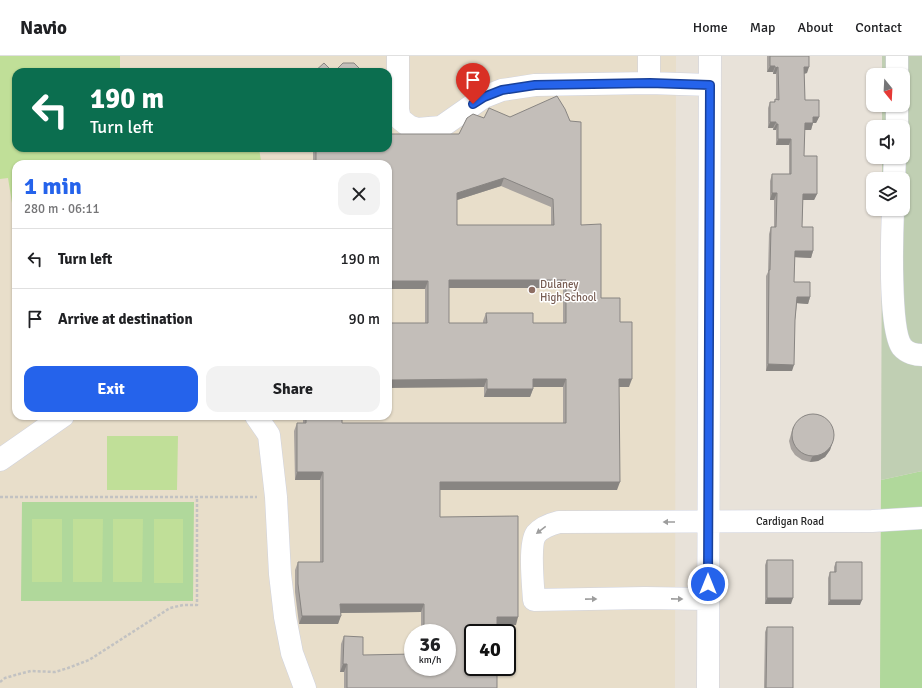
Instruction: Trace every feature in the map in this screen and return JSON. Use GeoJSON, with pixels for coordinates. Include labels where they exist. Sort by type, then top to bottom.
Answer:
{"type":"FeatureCollection","features":[{"type":"Feature","properties":{"kind":"street"},"geometry":{"type":"LineString","coordinates":[[398,56],[398,110],[400,119],[409,126],[417,129],[441,127],[484,97],[502,90],[535,85],[650,83],[710,85]]}},
{"type":"Feature","properties":{"kind":"street"},"geometry":{"type":"LineString","coordinates":[[649,56],[650,83]]}},
{"type":"Feature","properties":{"kind":"street"},"geometry":{"type":"LineString","coordinates":[[708,688],[710,56]]}},
{"type":"Feature","properties":{"kind":"street"},"geometry":{"type":"LineString","coordinates":[[897,56],[897,68]]}},
{"type":"Feature","properties":{"kind":"street"},"geometry":{"type":"LineString","coordinates":[[893,216],[893,313],[903,348],[915,355],[922,355]]}},
{"type":"Feature","properties":{"kind":"street"},"geometry":{"type":"LineString","coordinates":[[0,460],[57,420]]}},
{"type":"Feature","properties":{"kind":"street"},"geometry":{"type":"LineString","coordinates":[[259,420],[269,435],[276,497],[280,574],[285,617],[292,653],[305,688]]}},
{"type":"Feature","properties":{"kind":"street","name":"Cardigan Road"},"geometry":{"type":"LineString","coordinates":[[708,599],[645,598],[534,600],[532,546],[536,534],[546,526],[559,522],[872,521],[922,518]]}},
{"type":"Feature","properties":{"kind":"path"},"geometry":{"type":"LineString","coordinates":[[0,497],[276,497]]}},
{"type":"Feature","properties":{"kind":"path"},"geometry":{"type":"LineString","coordinates":[[0,682],[5,678],[31,671],[54,672],[89,660],[170,608],[183,605],[197,605],[197,498]]}},
{"type":"Feature","properties":{"kind":"shaded area","name":"Dulaney High School"},"geometry":{"type":"Polygon","coordinates":[[[0,56],[676,56],[675,688],[0,688],[0,56]]]}},
{"type":"Feature","properties":{"kind":"green space"},"geometry":{"type":"Polygon","coordinates":[[[0,56],[120,56],[120,68],[12,68],[12,152],[260,152],[261,160],[12,160],[12,203],[8,178],[0,179],[0,56]]]}},
{"type":"Feature","properties":{"kind":"green space"},"geometry":{"type":"Polygon","coordinates":[[[882,56],[922,56],[922,471],[881,480],[882,216],[910,216],[910,172],[882,172],[882,164],[910,164],[910,120],[882,120],[882,112],[910,112],[910,68],[882,68],[882,56]]]}},
{"type":"Feature","properties":{"kind":"green space"},"geometry":{"type":"Polygon","coordinates":[[[107,436],[178,436],[177,490],[107,490],[107,436]]]}},
{"type":"Feature","properties":{"kind":"green space"},"geometry":{"type":"Polygon","coordinates":[[[922,471],[922,688],[880,688],[881,480],[922,471]]]}},
{"type":"Feature","properties":{"kind":"green space"},"geometry":{"type":"Polygon","coordinates":[[[22,502],[194,502],[193,601],[21,601],[22,502]]]}},
{"type":"Feature","properties":{"kind":"green space"},"geometry":{"type":"Polygon","coordinates":[[[32,519],[62,519],[62,582],[32,582],[32,519]]]}},
{"type":"Feature","properties":{"kind":"green space"},"geometry":{"type":"Polygon","coordinates":[[[73,519],[103,519],[102,582],[73,582],[73,519]]]}},
{"type":"Feature","properties":{"kind":"green space"},"geometry":{"type":"Polygon","coordinates":[[[113,519],[143,519],[142,582],[113,582],[113,519]]]}},
{"type":"Feature","properties":{"kind":"green space"},"geometry":{"type":"Polygon","coordinates":[[[154,519],[183,519],[183,583],[154,583],[154,519]]]}},
{"type":"Feature","properties":{"kind":"building"},"geometry":{"type":"Polygon","coordinates":[[[770,56],[809,56],[809,67],[804,67],[805,100],[819,100],[819,117],[813,117],[813,123],[805,123],[804,156],[817,156],[817,194],[803,194],[802,227],[813,227],[813,251],[795,251],[794,282],[810,282],[810,297],[797,297],[794,365],[768,364],[771,227],[776,227],[777,193],[772,193],[772,174],[791,174],[791,139],[778,139],[778,124],[776,124],[776,122],[770,122],[770,102],[775,102],[775,99],[779,100],[778,67],[775,68],[775,66],[770,66],[770,56]]]}},
{"type":"Feature","properties":{"kind":"building"},"geometry":{"type":"Polygon","coordinates":[[[324,63],[329,68],[318,68],[324,63]]]}},
{"type":"Feature","properties":{"kind":"building"},"geometry":{"type":"Polygon","coordinates":[[[343,63],[354,63],[359,68],[338,68],[343,63]]]}},
{"type":"Feature","properties":{"kind":"building","name":"Dulaney High School"},"geometry":{"type":"Polygon","coordinates":[[[557,96],[570,121],[581,122],[581,225],[601,224],[601,298],[620,298],[620,322],[632,322],[632,379],[619,379],[620,482],[440,482],[440,517],[518,516],[518,617],[497,617],[497,624],[464,624],[464,676],[497,676],[497,688],[347,688],[347,664],[343,664],[344,636],[363,637],[363,655],[404,654],[404,676],[456,676],[456,624],[424,624],[424,604],[340,604],[341,616],[302,616],[298,584],[298,562],[323,562],[323,472],[297,472],[297,423],[306,423],[306,420],[342,420],[342,423],[566,423],[566,379],[533,379],[533,389],[487,389],[487,379],[392,380],[392,323],[428,323],[428,281],[392,281],[392,160],[316,160],[316,152],[392,152],[392,134],[459,134],[467,118],[473,114],[484,118],[489,108],[510,117],[557,96]],[[504,178],[457,193],[457,225],[554,225],[553,199],[504,178]],[[449,280],[449,323],[487,323],[486,313],[533,313],[533,323],[566,323],[566,280],[449,280]]]}},
{"type":"Feature","properties":{"kind":"building"},"geometry":{"type":"Polygon","coordinates":[[[809,414],[817,414],[828,420],[834,431],[834,439],[828,450],[817,456],[809,456],[798,450],[792,439],[792,431],[798,420],[809,414]]]}},
{"type":"Feature","properties":{"kind":"building"},"geometry":{"type":"Polygon","coordinates":[[[767,560],[793,560],[793,598],[767,598],[767,560]]]}},
{"type":"Feature","properties":{"kind":"building"},"geometry":{"type":"Polygon","coordinates":[[[836,562],[862,562],[862,600],[830,600],[830,572],[836,572],[836,562]]]}},
{"type":"Feature","properties":{"kind":"building"},"geometry":{"type":"Polygon","coordinates":[[[767,627],[793,627],[793,688],[766,688],[767,627]]]}},
{"type":"Feature","properties":{"kind":"place","name":"Dulaney High School"},"geometry":{"type":"Point","coordinates":[532,290]}},
{"type":"Feature","properties":{"kind":"route"},"geometry":{"type":"LineString","coordinates":[[473,104],[484,97],[502,90],[535,85],[650,83],[710,85],[708,584]]}}]}
